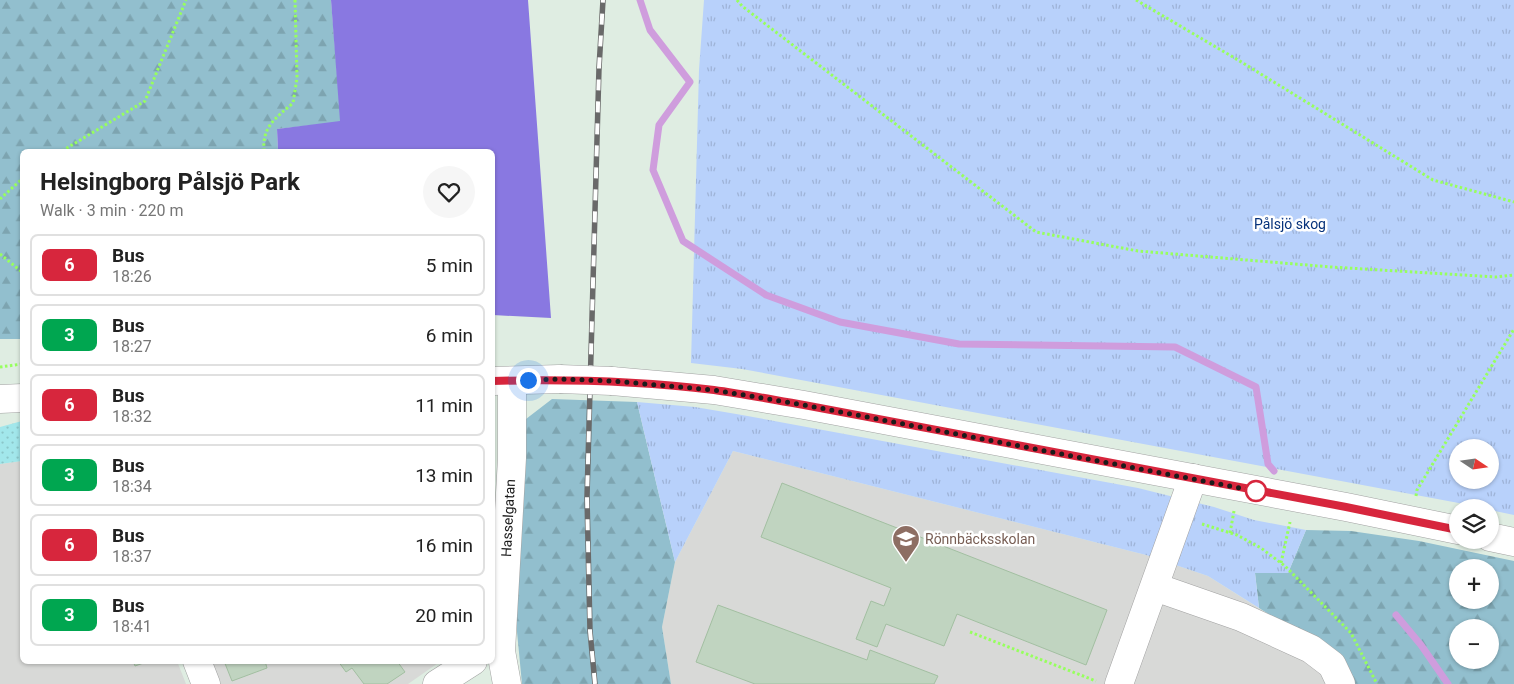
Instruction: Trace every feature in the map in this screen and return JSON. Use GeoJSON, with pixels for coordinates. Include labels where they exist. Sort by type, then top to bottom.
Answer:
{"type":"FeatureCollection","features":[{"type":"Feature","properties":{"kind":"street"},"geometry":{"type":"LineString","coordinates":[[502,381],[560,379],[612,381],[714,390],[1194,478],[1449,528]]}},
{"type":"Feature","properties":{"kind":"street","name":"Hasselgatan"},"geometry":{"type":"LineString","coordinates":[[502,381],[512,458],[497,653],[507,684]]}},
{"type":"Feature","properties":{"kind":"street"},"geometry":{"type":"LineString","coordinates":[[0,399],[20,398]]}},
{"type":"Feature","properties":{"kind":"street"},"geometry":{"type":"LineString","coordinates":[[1119,684],[1194,478]]}},
{"type":"Feature","properties":{"kind":"street"},"geometry":{"type":"LineString","coordinates":[[1499,539],[1514,542]]}},
{"type":"Feature","properties":{"kind":"street"},"geometry":{"type":"LineString","coordinates":[[1154,587],[1241,617],[1311,649],[1332,665],[1341,684]]}},
{"type":"Feature","properties":{"kind":"street"},"geometry":{"type":"LineString","coordinates":[[198,664],[206,684]]}},
{"type":"Feature","properties":{"kind":"street"},"geometry":{"type":"LineString","coordinates":[[437,684],[468,664]]}},
{"type":"Feature","properties":{"kind":"path"},"geometry":{"type":"LineString","coordinates":[[65,149],[146,101],[186,0]]}},
{"type":"Feature","properties":{"kind":"path"},"geometry":{"type":"LineString","coordinates":[[264,149],[263,143],[270,122],[293,103],[297,78],[294,0]]}},
{"type":"Feature","properties":{"kind":"path"},"geometry":{"type":"LineString","coordinates":[[737,0],[742,6],[1036,232],[1148,252],[1496,278],[1514,274]]}},
{"type":"Feature","properties":{"kind":"path"},"geometry":{"type":"LineString","coordinates":[[1136,0],[1434,180],[1514,202]]}},
{"type":"Feature","properties":{"kind":"path"},"geometry":{"type":"LineString","coordinates":[[0,199],[20,180]]}},
{"type":"Feature","properties":{"kind":"path"},"geometry":{"type":"LineString","coordinates":[[0,254],[20,270]]}},
{"type":"Feature","properties":{"kind":"path"},"geometry":{"type":"LineString","coordinates":[[1415,499],[1417,490],[1514,329]]}},
{"type":"Feature","properties":{"kind":"path"},"geometry":{"type":"LineString","coordinates":[[0,367],[20,364]]}},
{"type":"Feature","properties":{"kind":"path"},"geometry":{"type":"LineString","coordinates":[[1281,563],[1291,516]]}},
{"type":"Feature","properties":{"kind":"path"},"geometry":{"type":"LineString","coordinates":[[1179,518],[1237,536],[1261,548],[1281,563],[1352,633],[1377,684]]}},
{"type":"Feature","properties":{"kind":"path"},"geometry":{"type":"LineString","coordinates":[[970,632],[1104,683]]}},
{"type":"Feature","properties":{"kind":"shaded area"},"geometry":{"type":"Polygon","coordinates":[[[331,0],[528,0],[551,318],[495,315],[495,149],[278,149],[277,129],[340,121],[331,0]]]}},
{"type":"Feature","properties":{"kind":"shaded area"},"geometry":{"type":"Polygon","coordinates":[[[20,422],[20,461],[0,464],[0,427],[20,422]]]}},
{"type":"Feature","properties":{"kind":"shaded area"},"geometry":{"type":"Polygon","coordinates":[[[733,451],[1146,555],[1208,576],[1284,624],[1352,684],[671,684],[662,627],[675,562],[733,451]]]}},
{"type":"Feature","properties":{"kind":"shaded area"},"geometry":{"type":"Polygon","coordinates":[[[20,461],[20,664],[178,664],[186,684],[0,684],[0,464],[20,461]]]}},
{"type":"Feature","properties":{"kind":"shaded area"},"geometry":{"type":"Polygon","coordinates":[[[210,664],[437,664],[408,684],[218,684],[210,664]]]}},
{"type":"Feature","properties":{"kind":"green space"},"geometry":{"type":"Polygon","coordinates":[[[0,0],[331,0],[341,122],[277,129],[278,149],[20,149],[20,339],[0,339],[0,0]]]}},
{"type":"Feature","properties":{"kind":"green space","name":"Pålsjö skog"},"geometry":{"type":"Polygon","coordinates":[[[704,0],[1514,0],[1514,515],[1499,512],[1499,499],[1449,499],[1449,501],[742,369],[691,363],[699,70],[704,0]]]}},
{"type":"Feature","properties":{"kind":"green space"},"geometry":{"type":"Polygon","coordinates":[[[552,399],[637,402],[675,562],[662,627],[671,684],[522,684],[515,611],[526,419],[552,399]]]}},
{"type":"Feature","properties":{"kind":"green space"},"geometry":{"type":"Polygon","coordinates":[[[637,402],[695,407],[742,415],[1138,488],[1214,507],[1254,520],[1306,530],[1288,573],[1255,573],[1259,608],[1208,576],[1146,555],[733,451],[675,562],[637,402]]]}},
{"type":"Feature","properties":{"kind":"green space"},"geometry":{"type":"Polygon","coordinates":[[[1306,530],[1351,531],[1419,541],[1449,547],[1449,549],[1514,561],[1514,684],[1352,684],[1284,624],[1259,608],[1255,573],[1288,573],[1306,530]]]}},
{"type":"Feature","properties":{"kind":"building","name":"Rönnbäcksskolan"},"geometry":{"type":"Polygon","coordinates":[[[782,483],[1107,610],[1086,665],[957,614],[944,646],[886,624],[877,647],[856,639],[871,601],[884,606],[891,588],[761,537],[782,483]]]}},
{"type":"Feature","properties":{"kind":"building"},"geometry":{"type":"Polygon","coordinates":[[[718,605],[867,660],[870,650],[938,676],[934,684],[755,684],[696,662],[718,605]]]}},
{"type":"Feature","properties":{"kind":"building"},"geometry":{"type":"Polygon","coordinates":[[[225,664],[266,664],[267,668],[232,681],[225,664]]]}},
{"type":"Feature","properties":{"kind":"building"},"geometry":{"type":"Polygon","coordinates":[[[340,664],[399,664],[405,672],[387,684],[364,684],[352,668],[346,672],[340,664]]]}},
{"type":"Feature","properties":{"kind":"waterway"},"geometry":{"type":"LineString","coordinates":[[640,0],[650,30],[690,82],[659,125],[653,170],[683,241],[766,295],[840,322],[959,344],[1175,347],[1256,387],[1268,464],[1274,471]]}},
{"type":"Feature","properties":{"kind":"waterway"},"geometry":{"type":"LineString","coordinates":[[1396,615],[1421,645],[1448,684]]}},
{"type":"Feature","properties":{"kind":"railway"},"geometry":{"type":"LineString","coordinates":[[595,684],[590,631],[587,497],[599,68],[603,0]]}},
{"type":"Feature","properties":{"kind":"bus line","name":"6"},"geometry":{"type":"LineString","coordinates":[[495,381],[560,379],[612,381],[714,390],[804,405],[1449,528]]}},
{"type":"Feature","properties":{"kind":"place","name":"Rönnbäcksskolan"},"geometry":{"type":"Point","coordinates":[906,563]}},
{"type":"Feature","properties":{"kind":"route"},"geometry":{"type":"LineString","coordinates":[[528,380],[612,381],[714,390],[804,405],[1256,491]]}}]}
